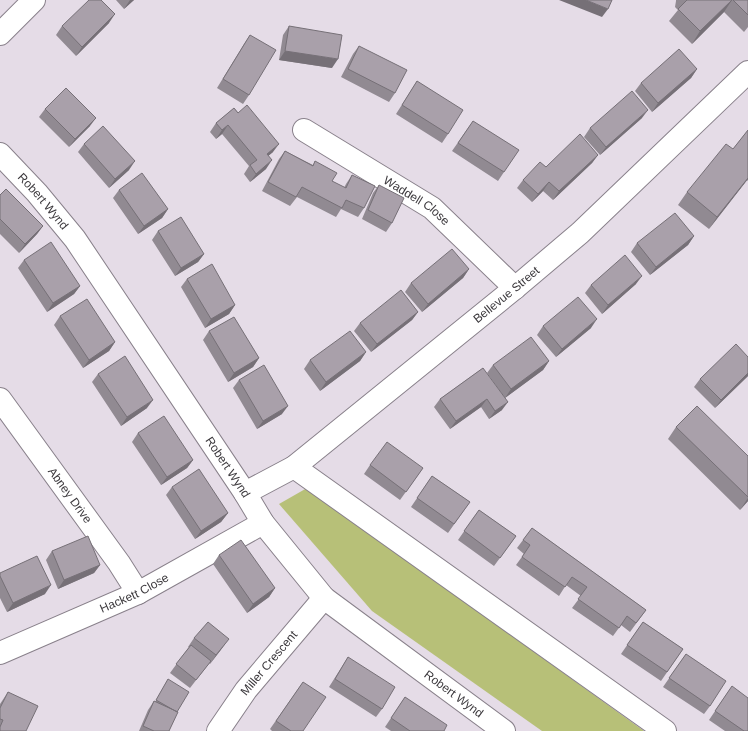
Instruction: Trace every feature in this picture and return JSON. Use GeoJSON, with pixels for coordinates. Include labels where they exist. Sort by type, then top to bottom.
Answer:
{"type":"FeatureCollection","features":[{"type":"Feature","properties":{"kind":"street"},"geometry":{"type":"LineString","coordinates":[[0,34],[34,0]]}},
{"type":"Feature","properties":{"kind":"street","name":"Bellevue Street"},"geometry":{"type":"LineString","coordinates":[[245,493],[294,466],[515,288],[580,233],[748,72]]}},
{"type":"Feature","properties":{"kind":"street","name":"Waddell Close"},"geometry":{"type":"LineString","coordinates":[[304,130],[432,208],[515,288]]}},
{"type":"Feature","properties":{"kind":"street","name":"Robert Wynd"},"geometry":{"type":"LineString","coordinates":[[0,154],[37,193],[75,238],[245,493],[263,523],[324,598],[504,731]]}},
{"type":"Feature","properties":{"kind":"street","name":"Abney Drive"},"geometry":{"type":"LineString","coordinates":[[0,399],[120,563],[138,593]]}},
{"type":"Feature","properties":{"kind":"street"},"geometry":{"type":"LineString","coordinates":[[294,466],[664,731]]}},
{"type":"Feature","properties":{"kind":"street","name":"Hackett Close"},"geometry":{"type":"LineString","coordinates":[[0,653],[138,593],[263,523]]}},
{"type":"Feature","properties":{"kind":"street","name":"Miller Crescent"},"geometry":{"type":"LineString","coordinates":[[218,731],[246,690],[324,598]]}},
{"type":"Feature","properties":{"kind":"green space"},"geometry":{"type":"Polygon","coordinates":[[[307,488],[644,731],[542,731],[372,611],[279,504],[307,488]]]}},
{"type":"Feature","properties":{"kind":"building"},"geometry":{"type":"Polygon","coordinates":[[[89,0],[101,0],[115,14],[82,47],[62,26],[89,0]]]}},
{"type":"Feature","properties":{"kind":"building"},"geometry":{"type":"Polygon","coordinates":[[[586,0],[612,0],[608,9],[586,0]]]}},
{"type":"Feature","properties":{"kind":"building"},"geometry":{"type":"Polygon","coordinates":[[[687,0],[732,0],[700,31],[678,9],[687,0]]]}},
{"type":"Feature","properties":{"kind":"building"},"geometry":{"type":"Polygon","coordinates":[[[733,0],[748,0],[748,15],[733,0]]]}},
{"type":"Feature","properties":{"kind":"building"},"geometry":{"type":"Polygon","coordinates":[[[289,26],[342,35],[338,59],[285,51],[289,26]]]}},
{"type":"Feature","properties":{"kind":"building"},"geometry":{"type":"Polygon","coordinates":[[[250,35],[276,50],[249,95],[223,79],[250,35]]]}},
{"type":"Feature","properties":{"kind":"building"},"geometry":{"type":"Polygon","coordinates":[[[359,46],[407,70],[395,93],[348,69],[359,46]]]}},
{"type":"Feature","properties":{"kind":"building"},"geometry":{"type":"Polygon","coordinates":[[[679,49],[697,69],[658,103],[641,83],[679,49]]]}},
{"type":"Feature","properties":{"kind":"building"},"geometry":{"type":"Polygon","coordinates":[[[417,81],[463,110],[448,134],[402,105],[417,81]]]}},
{"type":"Feature","properties":{"kind":"building"},"geometry":{"type":"Polygon","coordinates":[[[66,88],[96,118],[75,139],[45,109],[66,88]]]}},
{"type":"Feature","properties":{"kind":"building"},"geometry":{"type":"Polygon","coordinates":[[[632,91],[648,110],[606,147],[590,128],[632,91]]]}},
{"type":"Feature","properties":{"kind":"building"},"geometry":{"type":"Polygon","coordinates":[[[247,105],[279,144],[267,154],[272,160],[256,174],[250,165],[257,160],[228,125],[222,130],[216,123],[234,108],[238,113],[247,105]]]}},
{"type":"Feature","properties":{"kind":"building"},"geometry":{"type":"Polygon","coordinates":[[[473,121],[519,150],[504,172],[458,143],[473,121]]]}},
{"type":"Feature","properties":{"kind":"building"},"geometry":{"type":"Polygon","coordinates":[[[103,126],[135,161],[115,179],[84,144],[103,126]]]}},
{"type":"Feature","properties":{"kind":"building"},"geometry":{"type":"Polygon","coordinates":[[[748,130],[748,178],[717,217],[687,192],[726,144],[733,149],[748,130]]]}},
{"type":"Feature","properties":{"kind":"building"},"geometry":{"type":"Polygon","coordinates":[[[580,134],[598,155],[559,191],[549,182],[538,194],[523,180],[540,162],[546,167],[580,134]]]}},
{"type":"Feature","properties":{"kind":"building"},"geometry":{"type":"Polygon","coordinates":[[[285,151],[313,166],[315,161],[337,173],[332,181],[346,188],[352,175],[375,186],[364,208],[346,200],[342,208],[302,187],[296,197],[268,182],[285,151]]]}},
{"type":"Feature","properties":{"kind":"building"},"geometry":{"type":"Polygon","coordinates":[[[142,173],[168,209],[144,226],[119,190],[142,173]]]}},
{"type":"Feature","properties":{"kind":"building"},"geometry":{"type":"Polygon","coordinates":[[[379,185],[404,198],[392,223],[368,210],[379,185]]]}},
{"type":"Feature","properties":{"kind":"building"},"geometry":{"type":"Polygon","coordinates":[[[6,189],[43,226],[25,244],[0,219],[0,195],[6,189]]]}},
{"type":"Feature","properties":{"kind":"building"},"geometry":{"type":"Polygon","coordinates":[[[675,213],[694,236],[656,267],[637,243],[675,213]]]}},
{"type":"Feature","properties":{"kind":"building"},"geometry":{"type":"Polygon","coordinates":[[[181,217],[204,254],[181,268],[158,231],[181,217]]]}},
{"type":"Feature","properties":{"kind":"building"},"geometry":{"type":"Polygon","coordinates":[[[51,242],[80,286],[53,303],[24,260],[51,242]]]}},
{"type":"Feature","properties":{"kind":"building"},"geometry":{"type":"Polygon","coordinates":[[[452,249],[469,269],[428,304],[411,283],[452,249]]]}},
{"type":"Feature","properties":{"kind":"building"},"geometry":{"type":"Polygon","coordinates":[[[625,255],[642,276],[608,305],[591,285],[625,255]]]}},
{"type":"Feature","properties":{"kind":"building"},"geometry":{"type":"Polygon","coordinates":[[[212,264],[235,305],[211,319],[187,279],[212,264]]]}},
{"type":"Feature","properties":{"kind":"building"},"geometry":{"type":"Polygon","coordinates":[[[401,290],[418,312],[377,344],[360,323],[401,290]]]}},
{"type":"Feature","properties":{"kind":"building"},"geometry":{"type":"Polygon","coordinates":[[[578,297],[597,319],[562,349],[543,326],[578,297]]]}},
{"type":"Feature","properties":{"kind":"building"},"geometry":{"type":"Polygon","coordinates":[[[87,299],[115,342],[89,360],[60,316],[87,299]]]}},
{"type":"Feature","properties":{"kind":"building"},"geometry":{"type":"Polygon","coordinates":[[[234,317],[259,358],[234,373],[209,331],[234,317]]]}},
{"type":"Feature","properties":{"kind":"building"},"geometry":{"type":"Polygon","coordinates":[[[350,331],[366,352],[326,382],[310,360],[350,331]]]}},
{"type":"Feature","properties":{"kind":"building"},"geometry":{"type":"Polygon","coordinates":[[[531,337],[549,361],[511,389],[493,365],[531,337]]]}},
{"type":"Feature","properties":{"kind":"building"},"geometry":{"type":"Polygon","coordinates":[[[736,344],[748,357],[748,373],[721,400],[700,379],[736,344]]]}},
{"type":"Feature","properties":{"kind":"building"},"geometry":{"type":"Polygon","coordinates":[[[125,356],[153,400],[127,417],[98,374],[125,356]]]}},
{"type":"Feature","properties":{"kind":"building"},"geometry":{"type":"Polygon","coordinates":[[[264,365],[288,406],[263,421],[239,380],[264,365]]]}},
{"type":"Feature","properties":{"kind":"building"},"geometry":{"type":"Polygon","coordinates":[[[483,368],[508,402],[495,411],[487,399],[456,421],[440,399],[483,368]]]}},
{"type":"Feature","properties":{"kind":"building"},"geometry":{"type":"Polygon","coordinates":[[[697,406],[748,456],[748,497],[676,427],[697,406]]]}},
{"type":"Feature","properties":{"kind":"building"},"geometry":{"type":"Polygon","coordinates":[[[164,416],[193,460],[167,477],[138,433],[164,416]]]}},
{"type":"Feature","properties":{"kind":"building"},"geometry":{"type":"Polygon","coordinates":[[[387,442],[423,468],[406,492],[370,465],[387,442]]]}},
{"type":"Feature","properties":{"kind":"building"},"geometry":{"type":"Polygon","coordinates":[[[199,469],[228,513],[201,531],[172,487],[199,469]]]}},
{"type":"Feature","properties":{"kind":"building"},"geometry":{"type":"Polygon","coordinates":[[[432,476],[470,502],[454,524],[417,498],[432,476]]]}},
{"type":"Feature","properties":{"kind":"building"},"geometry":{"type":"Polygon","coordinates":[[[479,510],[516,536],[500,558],[464,531],[479,510]]]}},
{"type":"Feature","properties":{"kind":"building"},"geometry":{"type":"Polygon","coordinates":[[[532,528],[646,610],[636,623],[627,616],[619,628],[578,599],[587,587],[572,577],[565,587],[522,557],[530,545],[523,540],[532,528]]]}},
{"type":"Feature","properties":{"kind":"building"},"geometry":{"type":"Polygon","coordinates":[[[88,536],[100,565],[64,580],[52,551],[88,536]]]}},
{"type":"Feature","properties":{"kind":"building"},"geometry":{"type":"Polygon","coordinates":[[[241,540],[275,588],[253,604],[219,555],[241,540]]]}},
{"type":"Feature","properties":{"kind":"building"},"geometry":{"type":"Polygon","coordinates":[[[37,556],[51,585],[13,603],[0,573],[37,556]]]}},
{"type":"Feature","properties":{"kind":"building"},"geometry":{"type":"Polygon","coordinates":[[[208,622],[229,639],[216,655],[194,638],[208,622]]]}},
{"type":"Feature","properties":{"kind":"building"},"geometry":{"type":"Polygon","coordinates":[[[643,622],[683,649],[667,672],[627,645],[643,622]]]}},
{"type":"Feature","properties":{"kind":"building"},"geometry":{"type":"Polygon","coordinates":[[[191,645],[211,661],[196,680],[176,664],[191,645]]]}},
{"type":"Feature","properties":{"kind":"building"},"geometry":{"type":"Polygon","coordinates":[[[686,654],[726,681],[710,706],[669,678],[686,654]]]}},
{"type":"Feature","properties":{"kind":"building"},"geometry":{"type":"Polygon","coordinates":[[[348,657],[395,687],[382,709],[335,679],[348,657]]]}},
{"type":"Feature","properties":{"kind":"building"},"geometry":{"type":"Polygon","coordinates":[[[168,679],[189,692],[177,712],[156,700],[168,679]]]}},
{"type":"Feature","properties":{"kind":"building"},"geometry":{"type":"Polygon","coordinates":[[[303,682],[326,697],[303,731],[291,731],[276,721],[303,682]]]}},
{"type":"Feature","properties":{"kind":"building"},"geometry":{"type":"Polygon","coordinates":[[[732,686],[748,698],[748,731],[744,731],[715,711],[732,686]]]}},
{"type":"Feature","properties":{"kind":"building"},"geometry":{"type":"Polygon","coordinates":[[[8,692],[38,706],[26,731],[0,731],[3,720],[0,719],[0,708],[8,692]]]}},
{"type":"Feature","properties":{"kind":"building"},"geometry":{"type":"Polygon","coordinates":[[[405,697],[447,725],[444,731],[410,731],[391,718],[405,697]]]}},
{"type":"Feature","properties":{"kind":"building"},"geometry":{"type":"Polygon","coordinates":[[[154,701],[178,712],[169,731],[154,731],[143,726],[154,701]]]}}]}
